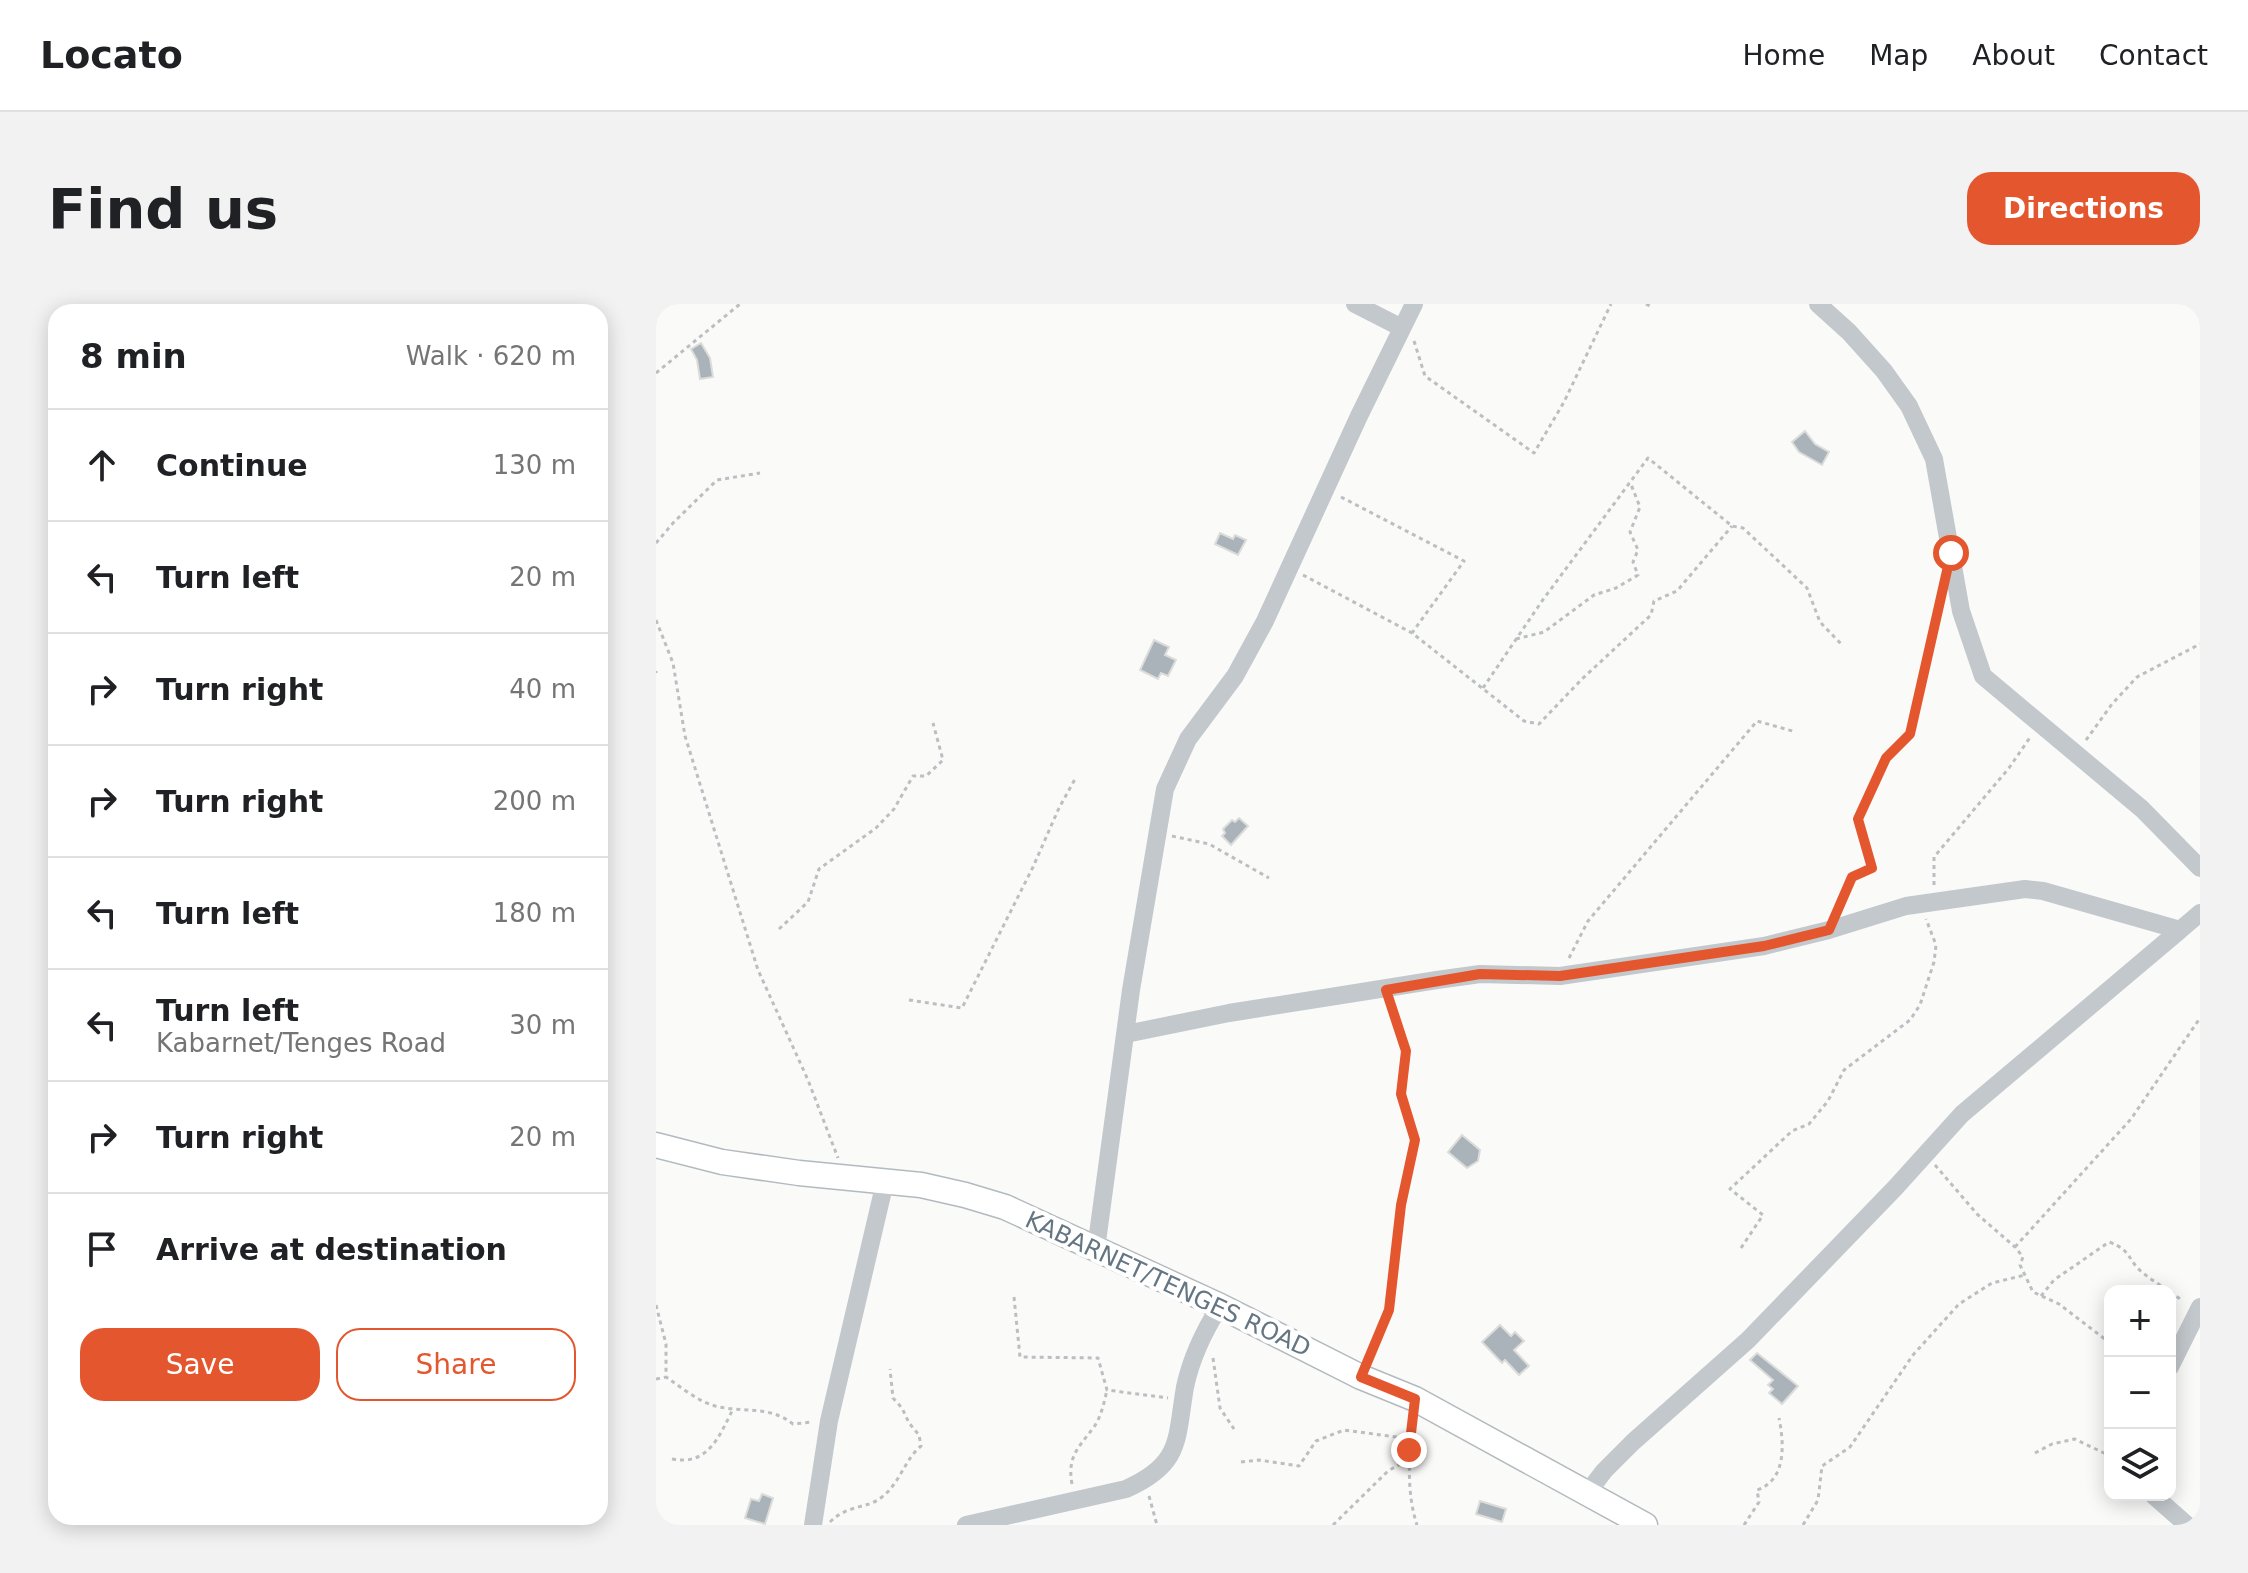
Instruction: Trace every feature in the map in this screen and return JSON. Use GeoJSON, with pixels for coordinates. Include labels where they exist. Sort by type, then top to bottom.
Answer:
{"type":"FeatureCollection","features":[{"type":"Feature","properties":{"kind":"street"},"geometry":{"type":"LineString","coordinates":[[1355,304],[1401,331]]}},
{"type":"Feature","properties":{"kind":"street"},"geometry":{"type":"LineString","coordinates":[[1096,1249],[1165,789],[1188,739],[1235,676],[1265,621],[1414,304]]}},
{"type":"Feature","properties":{"kind":"street"},"geometry":{"type":"LineString","coordinates":[[1818,304],[1875,362],[1909,406],[1934,459],[1961,611],[1983,676],[2142,809],[2200,868]]}},
{"type":"Feature","properties":{"kind":"street"},"geometry":{"type":"LineString","coordinates":[[1126,1034],[1229,1013],[1480,974],[1560,976],[1764,946],[1906,906],[2025,889],[2043,891],[2180,930]]}},
{"type":"Feature","properties":{"kind":"street"},"geometry":{"type":"LineString","coordinates":[[1588,1492],[1633,1442],[1748,1340],[1962,1114],[2200,913]]}},
{"type":"Feature","properties":{"kind":"street","name":"KABARNET/TENGES ROAD"},"geometry":{"type":"LineString","coordinates":[[656,1145],[722,1162],[921,1185],[1005,1207],[1220,1306],[1361,1377],[1415,1399],[1645,1525]]}},
{"type":"Feature","properties":{"kind":"street"},"geometry":{"type":"LineString","coordinates":[[813,1525],[829,1421],[885,1182]]}},
{"type":"Feature","properties":{"kind":"street"},"geometry":{"type":"LineString","coordinates":[[966,1525],[1126,1489],[1145,1481],[1165,1463],[1175,1448],[1186,1384],[1206,1327],[1220,1306]]}},
{"type":"Feature","properties":{"kind":"street"},"geometry":{"type":"LineString","coordinates":[[2175,1357],[2200,1307]]}},
{"type":"Feature","properties":{"kind":"street"},"geometry":{"type":"LineString","coordinates":[[2160,1501],[2187,1525]]}},
{"type":"Feature","properties":{"kind":"path"},"geometry":{"type":"LineString","coordinates":[[656,373],[740,304]]}},
{"type":"Feature","properties":{"kind":"path"},"geometry":{"type":"LineString","coordinates":[[1401,331],[1414,342],[1425,376],[1534,453],[1570,391],[1611,304]]}},
{"type":"Feature","properties":{"kind":"path"},"geometry":{"type":"LineString","coordinates":[[1483,688],[1648,458],[1732,526],[1743,528],[1807,588],[1820,622],[1843,646]]}},
{"type":"Feature","properties":{"kind":"path"},"geometry":{"type":"LineString","coordinates":[[656,543],[717,480],[760,473]]}},
{"type":"Feature","properties":{"kind":"path"},"geometry":{"type":"LineString","coordinates":[[1516,639],[1544,632],[1594,595],[1616,588],[1638,575],[1633,562],[1638,550],[1630,532],[1640,507],[1630,481]]}},
{"type":"Feature","properties":{"kind":"path"},"geometry":{"type":"LineString","coordinates":[[1325,490],[1464,561],[1412,633]]}},
{"type":"Feature","properties":{"kind":"path"},"geometry":{"type":"LineString","coordinates":[[1289,568],[1412,633],[1524,721],[1539,724],[1651,615],[1654,601],[1677,591],[1732,526]]}},
{"type":"Feature","properties":{"kind":"path"},"geometry":{"type":"LineString","coordinates":[[1829,930],[1852,877],[1872,868],[1858,819],[1886,758],[1910,734],[1944,583]]}},
{"type":"Feature","properties":{"kind":"path"},"geometry":{"type":"LineString","coordinates":[[656,620],[673,663],[685,736],[758,970],[808,1080],[845,1177]]}},
{"type":"Feature","properties":{"kind":"path"},"geometry":{"type":"LineString","coordinates":[[2077,753],[2112,704],[2137,677],[2200,644]]}},
{"type":"Feature","properties":{"kind":"path"},"geometry":{"type":"LineString","coordinates":[[1560,976],[1588,921],[1757,721],[1796,732]]}},
{"type":"Feature","properties":{"kind":"path"},"geometry":{"type":"LineString","coordinates":[[779,929],[808,902],[819,869],[876,828],[894,809],[913,776],[926,776],[943,760],[933,723]]}},
{"type":"Feature","properties":{"kind":"path"},"geometry":{"type":"LineString","coordinates":[[1741,1248],[1763,1215],[1730,1189],[1792,1131],[1809,1124],[1828,1101],[1844,1070],[1910,1020],[1920,1005],[1934,962],[1936,945],[1926,919],[1935,915],[1937,903],[1932,873],[1934,857],[2009,768],[2039,723]]}},
{"type":"Feature","properties":{"kind":"path"},"geometry":{"type":"LineString","coordinates":[[909,1000],[962,1008],[1075,779]]}},
{"type":"Feature","properties":{"kind":"path"},"geometry":{"type":"LineString","coordinates":[[1157,833],[1209,844],[1269,878]]}},
{"type":"Feature","properties":{"kind":"path"},"geometry":{"type":"LineString","coordinates":[[1361,1377],[1389,1310],[1401,1205],[1415,1140],[1401,1094],[1406,1051],[1386,990]]}},
{"type":"Feature","properties":{"kind":"path"},"geometry":{"type":"LineString","coordinates":[[2015,1247],[2131,1119],[2200,1018]]}},
{"type":"Feature","properties":{"kind":"path"},"geometry":{"type":"LineString","coordinates":[[1924,1153],[1977,1214],[2023,1257],[2020,1265],[2033,1292],[2059,1304],[2104,1338]]}},
{"type":"Feature","properties":{"kind":"path"},"geometry":{"type":"LineString","coordinates":[[2041,1296],[2054,1280],[2109,1242],[2122,1247],[2139,1270],[2160,1285]]}},
{"type":"Feature","properties":{"kind":"path"},"geometry":{"type":"LineString","coordinates":[[1803,1525],[1818,1500],[1822,1466],[1850,1447],[1913,1355],[1959,1304],[1992,1283],[2025,1275]]}},
{"type":"Feature","properties":{"kind":"path"},"geometry":{"type":"LineString","coordinates":[[1014,1297],[1020,1357],[1098,1358],[1107,1390],[1095,1426],[1082,1439],[1069,1467],[1075,1501]]}},
{"type":"Feature","properties":{"kind":"path"},"geometry":{"type":"LineString","coordinates":[[656,1305],[666,1344],[666,1377]]}},
{"type":"Feature","properties":{"kind":"path"},"geometry":{"type":"LineString","coordinates":[[1206,1327],[1220,1408],[1234,1429]]}},
{"type":"Feature","properties":{"kind":"path"},"geometry":{"type":"LineString","coordinates":[[828,1525],[854,1506],[878,1501],[893,1488],[921,1446],[919,1435],[893,1398],[890,1369]]}},
{"type":"Feature","properties":{"kind":"path"},"geometry":{"type":"LineString","coordinates":[[656,1379],[666,1377],[711,1405],[783,1416],[793,1424],[829,1421]]}},
{"type":"Feature","properties":{"kind":"path"},"geometry":{"type":"LineString","coordinates":[[1107,1390],[1184,1399]]}},
{"type":"Feature","properties":{"kind":"path"},"geometry":{"type":"LineString","coordinates":[[1415,1399],[1409,1459],[1411,1508],[1417,1525]]}},
{"type":"Feature","properties":{"kind":"path"},"geometry":{"type":"LineString","coordinates":[[672,1459],[689,1462],[701,1456],[713,1444],[733,1409]]}},
{"type":"Feature","properties":{"kind":"path"},"geometry":{"type":"LineString","coordinates":[[1744,1525],[1759,1502],[1757,1490],[1767,1487],[1775,1478],[1782,1460],[1783,1437],[1779,1418]]}},
{"type":"Feature","properties":{"kind":"path"},"geometry":{"type":"LineString","coordinates":[[1241,1462],[1259,1460],[1299,1466],[1316,1441],[1344,1430],[1411,1439]]}},
{"type":"Feature","properties":{"kind":"path"},"geometry":{"type":"LineString","coordinates":[[2035,1453],[2052,1444],[2075,1439],[2104,1453]]}},
{"type":"Feature","properties":{"kind":"path"},"geometry":{"type":"LineString","coordinates":[[1333,1525],[1388,1471],[1409,1459]]}},
{"type":"Feature","properties":{"kind":"path"},"geometry":{"type":"LineString","coordinates":[[1145,1481],[1157,1525]]}},
{"type":"Feature","properties":{"kind":"building"},"geometry":{"type":"Polygon","coordinates":[[[701,343],[710,358],[713,377],[700,379],[697,360],[691,349],[701,343]]]}},
{"type":"Feature","properties":{"kind":"building"},"geometry":{"type":"Polygon","coordinates":[[[1805,431],[1815,444],[1829,452],[1822,465],[1799,452],[1792,442],[1805,431]]]}},
{"type":"Feature","properties":{"kind":"building"},"geometry":{"type":"Polygon","coordinates":[[[1220,533],[1233,539],[1235,535],[1246,540],[1238,555],[1215,544],[1220,533]]]}},
{"type":"Feature","properties":{"kind":"building"},"geometry":{"type":"Polygon","coordinates":[[[1154,640],[1169,647],[1165,655],[1176,660],[1168,676],[1161,673],[1158,679],[1140,670],[1154,640]]]}},
{"type":"Feature","properties":{"kind":"building"},"geometry":{"type":"Polygon","coordinates":[[[1239,818],[1248,826],[1231,845],[1222,836],[1225,833],[1223,829],[1239,818]]]}},
{"type":"Feature","properties":{"kind":"building"},"geometry":{"type":"Polygon","coordinates":[[[1462,1135],[1480,1150],[1478,1161],[1467,1168],[1448,1152],[1462,1135]]]}},
{"type":"Feature","properties":{"kind":"building"},"geometry":{"type":"Polygon","coordinates":[[[1500,1325],[1511,1336],[1515,1332],[1524,1341],[1514,1350],[1529,1366],[1519,1375],[1482,1342],[1500,1325]]]}},
{"type":"Feature","properties":{"kind":"building"},"geometry":{"type":"Polygon","coordinates":[[[1757,1353],[1798,1386],[1782,1404],[1769,1393],[1773,1389],[1768,1385],[1773,1380],[1750,1360],[1757,1353]]]}},
{"type":"Feature","properties":{"kind":"building"},"geometry":{"type":"Polygon","coordinates":[[[762,1494],[773,1498],[765,1524],[745,1518],[751,1499],[759,1501],[762,1494]]]}},
{"type":"Feature","properties":{"kind":"building"},"geometry":{"type":"Polygon","coordinates":[[[1480,1501],[1506,1509],[1502,1522],[1476,1514],[1480,1501]]]}},
{"type":"Feature","properties":{"kind":"route"},"geometry":{"type":"LineString","coordinates":[[1409,1450],[1415,1399],[1361,1377],[1389,1310],[1401,1205],[1415,1140],[1401,1094],[1406,1051],[1386,990],[1480,974],[1560,976],[1764,946],[1829,930],[1852,877],[1872,868],[1858,819],[1886,758],[1910,734],[1951,553]]}}]}
